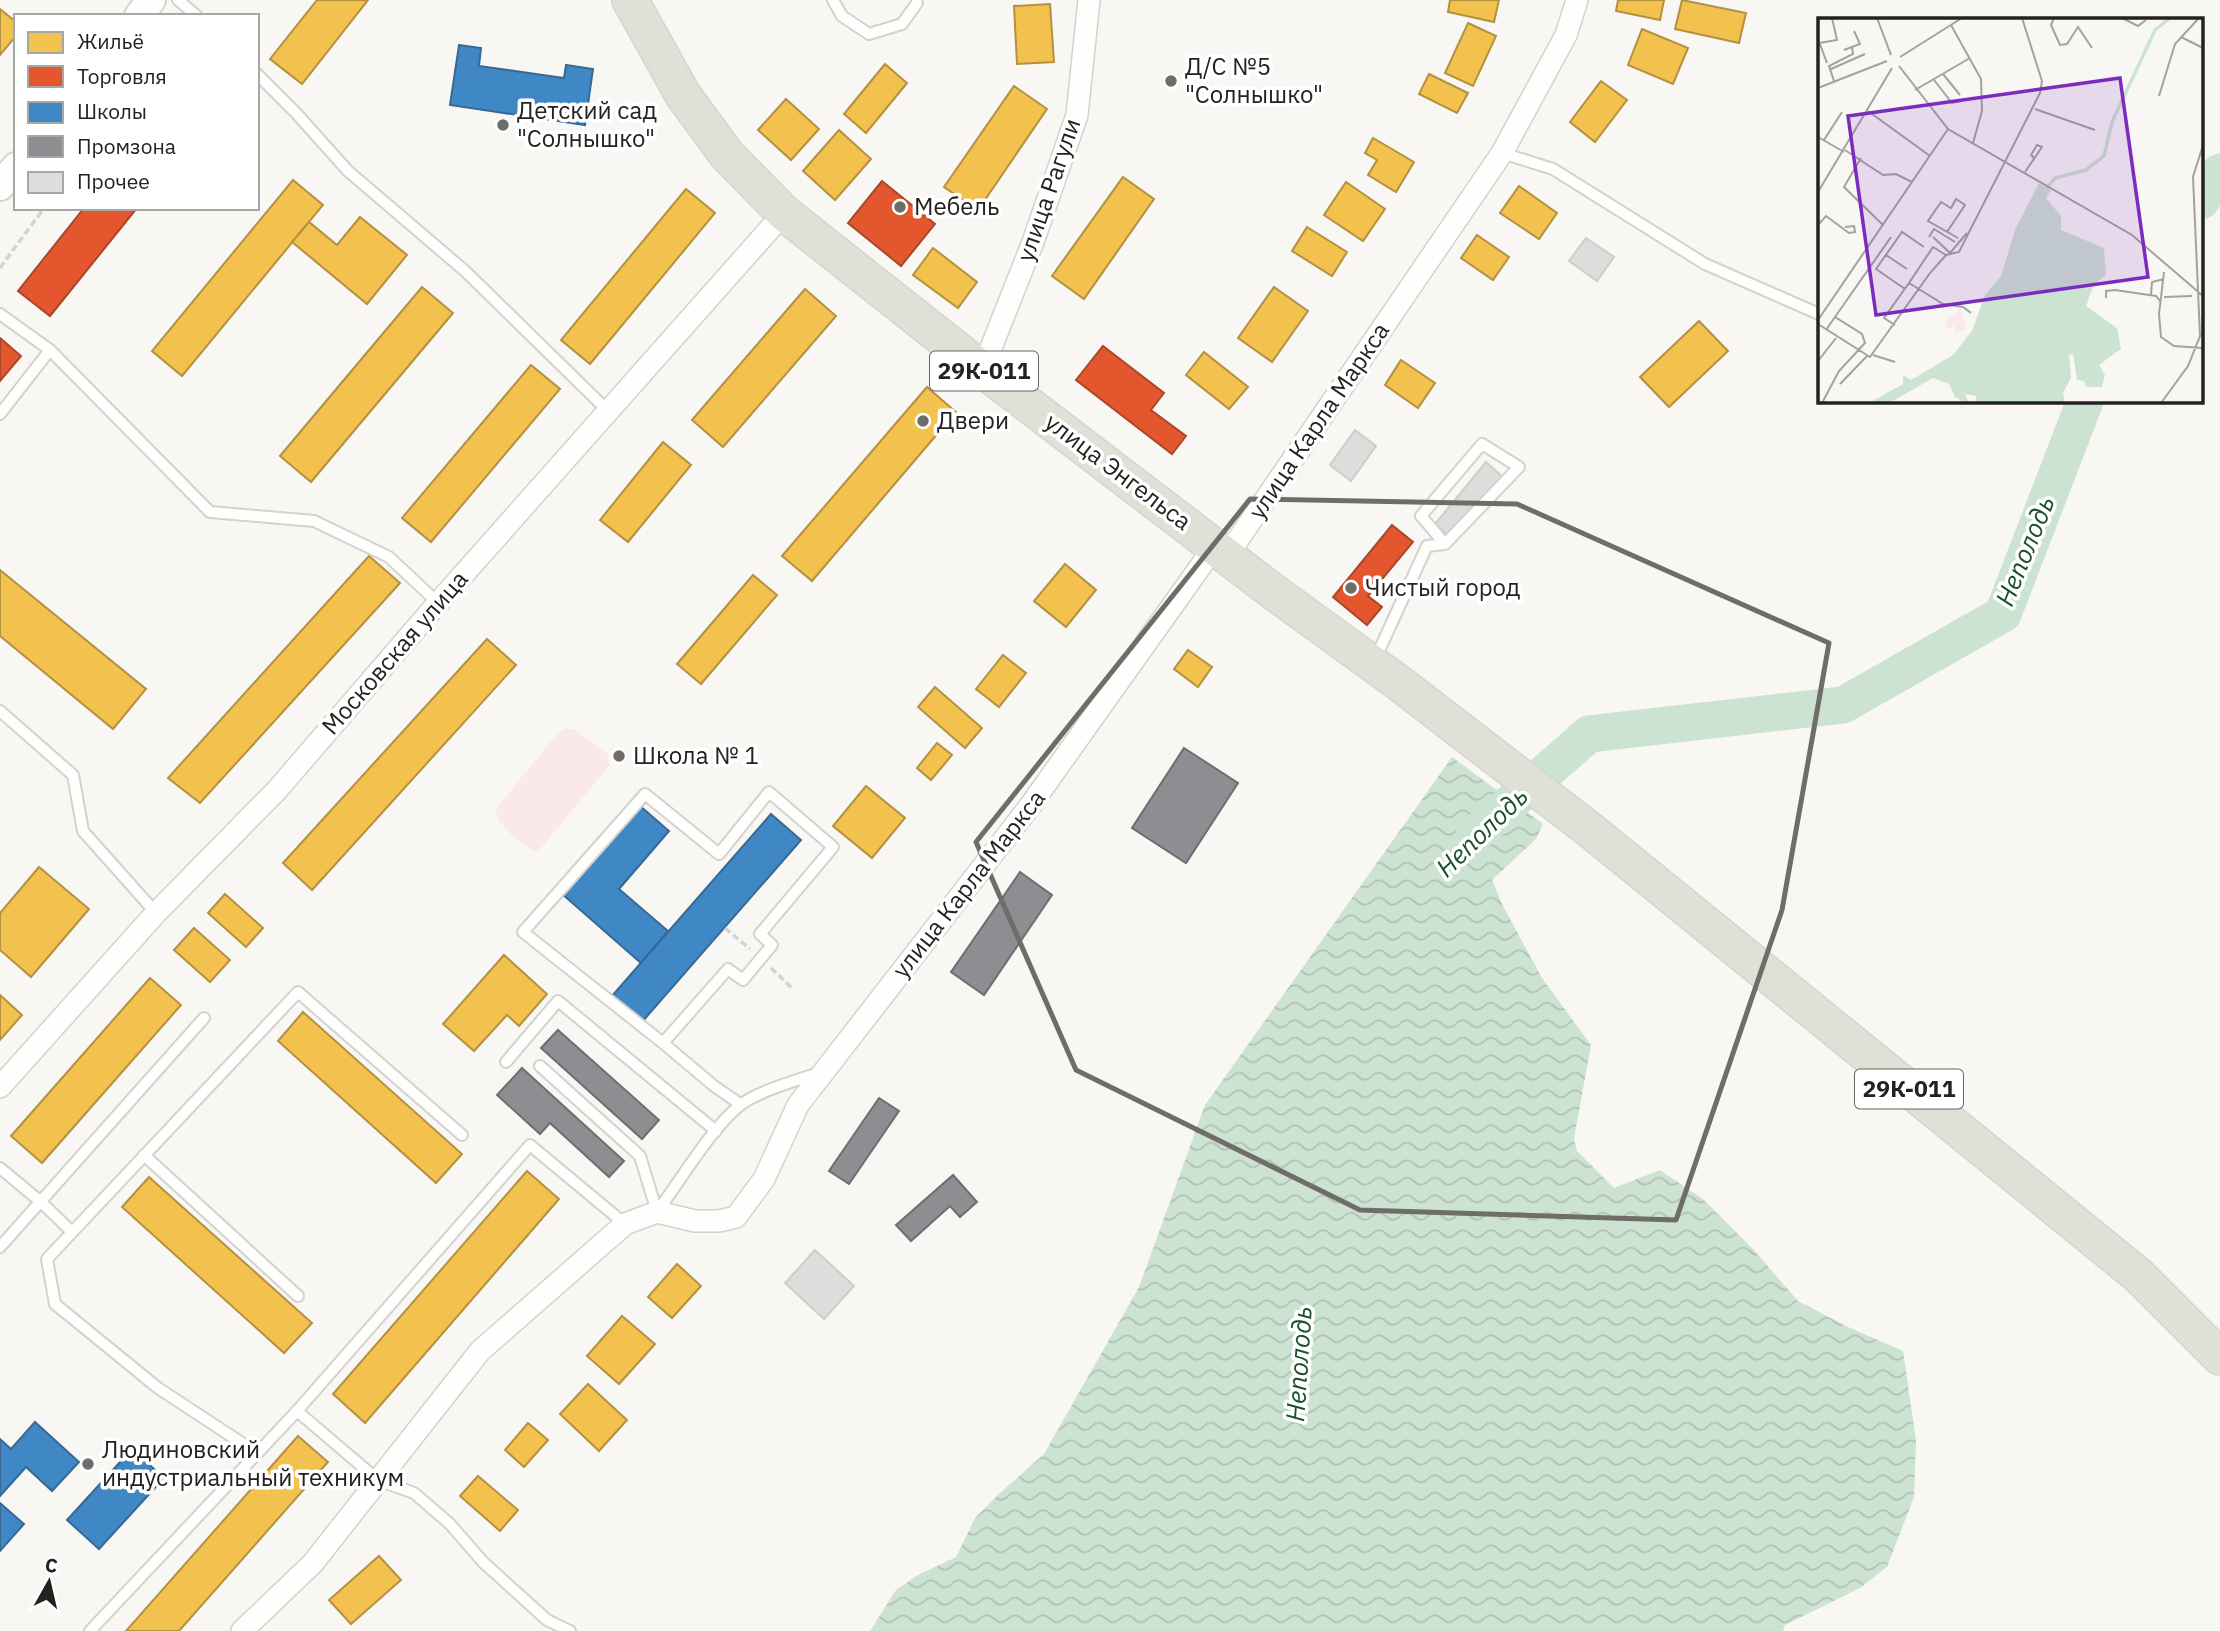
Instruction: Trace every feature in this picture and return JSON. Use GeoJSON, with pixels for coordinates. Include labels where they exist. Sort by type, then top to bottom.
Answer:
{"type":"FeatureCollection","features":[{"type":"Feature","properties":{"kind":"main road","name":"улица Энгельса"},"geometry":{"type":"LineString","coordinates":[[629,0],[683,95],[727,155],[784,213],[970,360],[1590,830],[2138,1275],[2220,1357]]}},
{"type":"Feature","properties":{"kind":"street"},"geometry":{"type":"LineString","coordinates":[[141,14],[152,0]]}},
{"type":"Feature","properties":{"kind":"street","name":"улица Рагули"},"geometry":{"type":"LineString","coordinates":[[970,360],[986,358],[1033,242],[1077,115],[1090,0]]}},
{"type":"Feature","properties":{"kind":"street","name":"улица Карла Маркса"},"geometry":{"type":"LineString","coordinates":[[657,1212],[695,1221],[719,1221],[736,1217],[764,1179],[798,1105],[1030,806],[1215,546],[1236,544],[1502,153],[1566,35],[1577,0]]}},
{"type":"Feature","properties":{"kind":"street"},"geometry":{"type":"LineString","coordinates":[[0,186],[14,169]]}},
{"type":"Feature","properties":{"kind":"street","name":"Московская улица"},"geometry":{"type":"LineString","coordinates":[[0,1087],[156,913],[276,790],[784,213]]}},
{"type":"Feature","properties":{"kind":"street"},"geometry":{"type":"LineString","coordinates":[[242,1631],[313,1563],[480,1351],[625,1224],[657,1212]]}},
{"type":"Feature","properties":{"kind":"lane"},"geometry":{"type":"LineString","coordinates":[[178,0],[195,14]]}},
{"type":"Feature","properties":{"kind":"lane"},"geometry":{"type":"LineString","coordinates":[[833,0],[842,16],[869,34],[902,24],[917,4]]}},
{"type":"Feature","properties":{"kind":"lane"},"geometry":{"type":"LineString","coordinates":[[259,76],[348,171],[465,271],[608,411]]}},
{"type":"Feature","properties":{"kind":"lane"},"geometry":{"type":"LineString","coordinates":[[1502,153],[1553,169],[1705,264],[1818,314]]}},
{"type":"Feature","properties":{"kind":"lane"},"geometry":{"type":"LineString","coordinates":[[0,314],[50,350],[210,512],[314,521],[389,557],[438,603]]}},
{"type":"Feature","properties":{"kind":"lane"},"geometry":{"type":"LineString","coordinates":[[0,414],[50,350]]}},
{"type":"Feature","properties":{"kind":"lane"},"geometry":{"type":"LineString","coordinates":[[1357,653],[1377,655],[1427,546],[1445,544],[1519,467],[1482,444],[1421,516],[1445,544]]}},
{"type":"Feature","properties":{"kind":"lane"},"geometry":{"type":"LineString","coordinates":[[0,710],[73,775],[83,831],[156,913]]}},
{"type":"Feature","properties":{"kind":"lane"},"geometry":{"type":"LineString","coordinates":[[663,1043],[728,969],[743,980],[772,945],[760,934],[833,847],[769,792],[719,854],[645,794],[523,932],[714,1086],[740,1104]]}},
{"type":"Feature","properties":{"kind":"lane"},"geometry":{"type":"LineString","coordinates":[[257,1453],[158,1388],[55,1304],[47,1259],[298,992],[461,1135]]}},
{"type":"Feature","properties":{"kind":"lane"},"geometry":{"type":"LineString","coordinates":[[506,1062],[558,1001],[716,1131]]}},
{"type":"Feature","properties":{"kind":"lane"},"geometry":{"type":"LineString","coordinates":[[0,1247],[204,1018]]}},
{"type":"Feature","properties":{"kind":"lane"},"geometry":{"type":"LineString","coordinates":[[540,1066],[640,1156],[657,1212]]}},
{"type":"Feature","properties":{"kind":"lane"},"geometry":{"type":"LineString","coordinates":[[657,1212],[716,1131],[740,1104],[780,1085],[825,1072]]}},
{"type":"Feature","properties":{"kind":"lane"},"geometry":{"type":"LineString","coordinates":[[90,1631],[296,1411],[530,1145],[625,1224]]}},
{"type":"Feature","properties":{"kind":"lane"},"geometry":{"type":"LineString","coordinates":[[144,1155],[298,1296]]}},
{"type":"Feature","properties":{"kind":"lane"},"geometry":{"type":"LineString","coordinates":[[0,1168],[72,1232]]}},
{"type":"Feature","properties":{"kind":"lane"},"geometry":{"type":"LineString","coordinates":[[296,1411],[378,1480],[414,1493],[449,1523],[483,1562],[547,1620],[570,1631]]}},
{"type":"Feature","properties":{"kind":"path"},"geometry":{"type":"LineString","coordinates":[[0,268],[43,210]]}},
{"type":"Feature","properties":{"kind":"highlighted area"},"geometry":{"type":"Polygon","coordinates":[[[1250,499],[1517,504],[1829,643],[1782,910],[1676,1220],[1360,1210],[1076,1070],[976,842],[1250,499]]]}},
{"type":"Feature","properties":{"kind":"shaded area"},"geometry":{"type":"Polygon","coordinates":[[[574,729],[607,753],[610,765],[536,851],[509,832],[499,821],[496,812],[498,806],[558,733],[574,729]]]}},
{"type":"Feature","properties":{"kind":"water"},"geometry":{"type":"Polygon","coordinates":[[[1452,757],[1543,824],[1536,839],[1492,880],[1542,978],[1591,1045],[1574,1139],[1577,1151],[1614,1188],[1660,1170],[1703,1199],[1753,1249],[1798,1301],[1903,1351],[1916,1440],[1914,1497],[1887,1567],[1860,1588],[1785,1625],[1783,1631],[870,1631],[896,1590],[918,1575],[956,1557],[975,1518],[1044,1454],[1139,1287],[1205,1105],[1452,757]]]}},
{"type":"Feature","properties":{"kind":"building: Жильё"},"geometry":{"type":"Polygon","coordinates":[[[317,0],[368,0],[302,84],[270,59],[317,0]]]}},
{"type":"Feature","properties":{"kind":"building: Жильё"},"geometry":{"type":"Polygon","coordinates":[[[1450,0],[1499,0],[1494,22],[1448,12],[1450,0]]]}},
{"type":"Feature","properties":{"kind":"building: Жильё"},"geometry":{"type":"Polygon","coordinates":[[[1618,0],[1664,0],[1660,20],[1616,11],[1618,0]]]}},
{"type":"Feature","properties":{"kind":"building: Жильё"},"geometry":{"type":"Polygon","coordinates":[[[1682,0],[1746,13],[1739,43],[1675,29],[1682,0]]]}},
{"type":"Feature","properties":{"kind":"building: Жильё"},"geometry":{"type":"Polygon","coordinates":[[[1050,4],[1054,62],[1017,64],[1014,6],[1050,4]]]}},
{"type":"Feature","properties":{"kind":"building: Жильё"},"geometry":{"type":"Polygon","coordinates":[[[0,9],[14,20],[14,38],[0,55],[0,9]]]}},
{"type":"Feature","properties":{"kind":"building: Жильё"},"geometry":{"type":"Polygon","coordinates":[[[1468,23],[1496,36],[1473,86],[1445,73],[1468,23]]]}},
{"type":"Feature","properties":{"kind":"building: Жильё"},"geometry":{"type":"Polygon","coordinates":[[[1642,29],[1688,48],[1673,84],[1628,65],[1642,29]]]}},
{"type":"Feature","properties":{"kind":"building: Жильё"},"geometry":{"type":"Polygon","coordinates":[[[885,64],[907,83],[866,133],[844,114],[885,64]]]}},
{"type":"Feature","properties":{"kind":"building: Жильё"},"geometry":{"type":"Polygon","coordinates":[[[1429,74],[1468,93],[1457,113],[1419,94],[1429,74]]]}},
{"type":"Feature","properties":{"kind":"building: Жильё"},"geometry":{"type":"Polygon","coordinates":[[[1601,81],[1627,100],[1595,142],[1570,122],[1601,81]]]}},
{"type":"Feature","properties":{"kind":"building: Жильё"},"geometry":{"type":"Polygon","coordinates":[[[1014,86],[1047,109],[978,210],[944,187],[1014,86]]]}},
{"type":"Feature","properties":{"kind":"building: Жильё"},"geometry":{"type":"Polygon","coordinates":[[[786,99],[819,129],[791,160],[758,130],[786,99]]]}},
{"type":"Feature","properties":{"kind":"building: Жильё"},"geometry":{"type":"Polygon","coordinates":[[[839,130],[871,159],[835,200],[803,171],[839,130]]]}},
{"type":"Feature","properties":{"kind":"building: Жильё"},"geometry":{"type":"Polygon","coordinates":[[[1373,138],[1414,162],[1396,192],[1368,175],[1377,160],[1365,153],[1373,138]]]}},
{"type":"Feature","properties":{"kind":"building: Жильё"},"geometry":{"type":"Polygon","coordinates":[[[1123,177],[1154,199],[1084,299],[1052,276],[1123,177]]]}},
{"type":"Feature","properties":{"kind":"building: Жильё"},"geometry":{"type":"Polygon","coordinates":[[[293,180],[323,205],[182,376],[152,351],[293,180]]]}},
{"type":"Feature","properties":{"kind":"building: Жильё"},"geometry":{"type":"Polygon","coordinates":[[[1346,182],[1385,209],[1363,241],[1324,215],[1346,182]]]}},
{"type":"Feature","properties":{"kind":"building: Жильё"},"geometry":{"type":"Polygon","coordinates":[[[1519,186],[1557,213],[1539,239],[1500,213],[1519,186]]]}},
{"type":"Feature","properties":{"kind":"building: Жильё"},"geometry":{"type":"Polygon","coordinates":[[[686,189],[715,213],[590,364],[561,340],[686,189]]]}},
{"type":"Feature","properties":{"kind":"building: Жильё"},"geometry":{"type":"Polygon","coordinates":[[[360,217],[407,255],[367,304],[292,242],[309,222],[337,245],[360,217]]]}},
{"type":"Feature","properties":{"kind":"building: Жильё"},"geometry":{"type":"Polygon","coordinates":[[[1307,227],[1347,252],[1332,276],[1292,251],[1307,227]]]}},
{"type":"Feature","properties":{"kind":"building: Жильё"},"geometry":{"type":"Polygon","coordinates":[[[1477,235],[1509,257],[1493,280],[1461,258],[1477,235]]]}},
{"type":"Feature","properties":{"kind":"building: Жильё"},"geometry":{"type":"Polygon","coordinates":[[[933,248],[977,282],[958,308],[913,275],[933,248]]]}},
{"type":"Feature","properties":{"kind":"building: Жильё"},"geometry":{"type":"Polygon","coordinates":[[[422,287],[453,313],[311,482],[280,456],[422,287]]]}},
{"type":"Feature","properties":{"kind":"building: Жильё"},"geometry":{"type":"Polygon","coordinates":[[[1274,287],[1308,311],[1272,362],[1238,338],[1274,287]]]}},
{"type":"Feature","properties":{"kind":"building: Жильё"},"geometry":{"type":"Polygon","coordinates":[[[805,289],[836,316],[723,447],[692,420],[805,289]]]}},
{"type":"Feature","properties":{"kind":"building: Жильё"},"geometry":{"type":"Polygon","coordinates":[[[1699,321],[1728,351],[1669,407],[1640,377],[1699,321]]]}},
{"type":"Feature","properties":{"kind":"building: Жильё"},"geometry":{"type":"Polygon","coordinates":[[[1204,352],[1248,387],[1229,409],[1186,375],[1204,352]]]}},
{"type":"Feature","properties":{"kind":"building: Жильё"},"geometry":{"type":"Polygon","coordinates":[[[1401,360],[1435,383],[1418,408],[1385,385],[1401,360]]]}},
{"type":"Feature","properties":{"kind":"building: Жильё"},"geometry":{"type":"Polygon","coordinates":[[[531,365],[560,389],[431,542],[402,518],[531,365]]]}},
{"type":"Feature","properties":{"kind":"building: Жильё"},"geometry":{"type":"Polygon","coordinates":[[[927,387],[956,412],[812,581],[782,556],[927,387]]]}},
{"type":"Feature","properties":{"kind":"building: Жильё"},"geometry":{"type":"Polygon","coordinates":[[[663,442],[691,465],[628,542],[600,520],[663,442]]]}},
{"type":"Feature","properties":{"kind":"building: Жильё"},"geometry":{"type":"Polygon","coordinates":[[[369,556],[400,583],[200,803],[168,778],[369,556]]]}},
{"type":"Feature","properties":{"kind":"building: Жильё"},"geometry":{"type":"Polygon","coordinates":[[[1065,564],[1096,590],[1066,627],[1034,601],[1065,564]]]}},
{"type":"Feature","properties":{"kind":"building: Жильё"},"geometry":{"type":"Polygon","coordinates":[[[0,570],[146,689],[113,729],[0,636],[0,570]]]}},
{"type":"Feature","properties":{"kind":"building: Жильё"},"geometry":{"type":"Polygon","coordinates":[[[753,575],[777,595],[701,684],[677,664],[753,575]]]}},
{"type":"Feature","properties":{"kind":"building: Жильё"},"geometry":{"type":"Polygon","coordinates":[[[487,639],[516,665],[312,890],[283,863],[487,639]]]}},
{"type":"Feature","properties":{"kind":"building: Жильё"},"geometry":{"type":"Polygon","coordinates":[[[1188,650],[1212,667],[1198,687],[1174,669],[1188,650]]]}},
{"type":"Feature","properties":{"kind":"building: Жильё"},"geometry":{"type":"Polygon","coordinates":[[[1003,655],[1026,673],[999,707],[976,689],[1003,655]]]}},
{"type":"Feature","properties":{"kind":"building: Жильё"},"geometry":{"type":"Polygon","coordinates":[[[935,687],[982,728],[965,748],[918,707],[935,687]]]}},
{"type":"Feature","properties":{"kind":"building: Жильё"},"geometry":{"type":"Polygon","coordinates":[[[937,743],[952,755],[931,780],[917,768],[937,743]]]}},
{"type":"Feature","properties":{"kind":"building: Жильё"},"geometry":{"type":"Polygon","coordinates":[[[866,786],[905,818],[872,858],[833,826],[866,786]]]}},
{"type":"Feature","properties":{"kind":"building: Жильё"},"geometry":{"type":"Polygon","coordinates":[[[39,867],[89,909],[31,977],[0,950],[0,913],[39,867]]]}},
{"type":"Feature","properties":{"kind":"building: Жильё"},"geometry":{"type":"Polygon","coordinates":[[[225,894],[263,928],[246,947],[208,913],[225,894]]]}},
{"type":"Feature","properties":{"kind":"building: Жильё"},"geometry":{"type":"Polygon","coordinates":[[[194,928],[230,960],[210,982],[174,950],[194,928]]]}},
{"type":"Feature","properties":{"kind":"building: Жильё"},"geometry":{"type":"Polygon","coordinates":[[[504,955],[547,994],[519,1026],[507,1015],[474,1051],[443,1024],[504,955]]]}},
{"type":"Feature","properties":{"kind":"building: Жильё"},"geometry":{"type":"Polygon","coordinates":[[[150,978],[181,1005],[42,1163],[11,1136],[150,978]]]}},
{"type":"Feature","properties":{"kind":"building: Жильё"},"geometry":{"type":"Polygon","coordinates":[[[0,995],[22,1015],[0,1040],[0,995]]]}},
{"type":"Feature","properties":{"kind":"building: Жильё"},"geometry":{"type":"Polygon","coordinates":[[[303,1012],[462,1154],[436,1183],[278,1041],[303,1012]]]}},
{"type":"Feature","properties":{"kind":"building: Жильё"},"geometry":{"type":"Polygon","coordinates":[[[527,1171],[559,1199],[365,1423],[333,1394],[527,1171]]]}},
{"type":"Feature","properties":{"kind":"building: Жильё"},"geometry":{"type":"Polygon","coordinates":[[[149,1177],[312,1323],[284,1353],[122,1207],[149,1177]]]}},
{"type":"Feature","properties":{"kind":"building: Жильё"},"geometry":{"type":"Polygon","coordinates":[[[677,1264],[701,1286],[672,1318],[648,1297],[677,1264]]]}},
{"type":"Feature","properties":{"kind":"building: Жильё"},"geometry":{"type":"Polygon","coordinates":[[[622,1316],[655,1344],[619,1384],[587,1356],[622,1316]]]}},
{"type":"Feature","properties":{"kind":"building: Жильё"},"geometry":{"type":"Polygon","coordinates":[[[588,1384],[627,1420],[599,1451],[560,1414],[588,1384]]]}},
{"type":"Feature","properties":{"kind":"building: Жильё"},"geometry":{"type":"Polygon","coordinates":[[[528,1423],[548,1440],[524,1467],[505,1450],[528,1423]]]}},
{"type":"Feature","properties":{"kind":"building: Жильё"},"geometry":{"type":"Polygon","coordinates":[[[298,1436],[328,1462],[179,1631],[126,1631],[298,1436]]]}},
{"type":"Feature","properties":{"kind":"building: Жильё"},"geometry":{"type":"Polygon","coordinates":[[[478,1476],[518,1510],[500,1531],[460,1496],[478,1476]]]}},
{"type":"Feature","properties":{"kind":"building: Жильё"},"geometry":{"type":"Polygon","coordinates":[[[379,1556],[401,1580],[351,1624],[329,1600],[379,1556]]]}},
{"type":"Feature","properties":{"kind":"building: Торговля"},"geometry":{"type":"Polygon","coordinates":[[[882,181],[935,224],[901,266],[848,223],[882,181]]]}},
{"type":"Feature","properties":{"kind":"building: Торговля"},"geometry":{"type":"Polygon","coordinates":[[[82,210],[135,210],[50,316],[18,291],[82,210]]]}},
{"type":"Feature","properties":{"kind":"building: Торговля"},"geometry":{"type":"Polygon","coordinates":[[[0,338],[21,356],[0,381],[0,338]]]}},
{"type":"Feature","properties":{"kind":"building: Торговля"},"geometry":{"type":"Polygon","coordinates":[[[1103,346],[1164,393],[1151,410],[1186,436],[1172,454],[1076,380],[1103,346]]]}},
{"type":"Feature","properties":{"kind":"building: Торговля"},"geometry":{"type":"Polygon","coordinates":[[[1392,525],[1413,542],[1368,596],[1382,607],[1367,625],[1333,597],[1392,525]]]}},
{"type":"Feature","properties":{"kind":"building: Школы"},"geometry":{"type":"Polygon","coordinates":[[[459,45],[481,48],[479,66],[564,78],[566,65],[593,69],[585,125],[450,105],[459,45]]]}},
{"type":"Feature","properties":{"kind":"building: Школы"},"geometry":{"type":"Polygon","coordinates":[[[639,805],[669,831],[619,889],[668,931],[641,963],[562,894],[639,805]]]}},
{"type":"Feature","properties":{"kind":"building: Школы"},"geometry":{"type":"Polygon","coordinates":[[[771,814],[801,840],[642,1022],[612,996],[771,814]]]}},
{"type":"Feature","properties":{"kind":"building: Школы"},"geometry":{"type":"Polygon","coordinates":[[[35,1422],[79,1462],[52,1491],[26,1467],[0,1496],[0,1439],[11,1449],[35,1422]]]}},
{"type":"Feature","properties":{"kind":"building: Школы"},"geometry":{"type":"Polygon","coordinates":[[[132,1449],[164,1478],[99,1549],[67,1520],[132,1449]]]}},
{"type":"Feature","properties":{"kind":"building: Школы"},"geometry":{"type":"Polygon","coordinates":[[[0,1503],[24,1524],[0,1551],[0,1503]]]}},
{"type":"Feature","properties":{"kind":"building: Промзона"},"geometry":{"type":"Polygon","coordinates":[[[1184,748],[1238,783],[1186,863],[1132,828],[1184,748]]]}},
{"type":"Feature","properties":{"kind":"building: Промзона"},"geometry":{"type":"Polygon","coordinates":[[[1020,872],[1052,895],[984,995],[951,972],[1020,872]]]}},
{"type":"Feature","properties":{"kind":"building: Промзона"},"geometry":{"type":"Polygon","coordinates":[[[558,1030],[659,1120],[642,1139],[541,1048],[558,1030]]]}},
{"type":"Feature","properties":{"kind":"building: Промзона"},"geometry":{"type":"Polygon","coordinates":[[[522,1068],[624,1161],[609,1177],[550,1123],[540,1134],[497,1095],[522,1068]]]}},
{"type":"Feature","properties":{"kind":"building: Промзона"},"geometry":{"type":"Polygon","coordinates":[[[879,1098],[899,1111],[849,1184],[829,1171],[879,1098]]]}},
{"type":"Feature","properties":{"kind":"building: Промзона"},"geometry":{"type":"Polygon","coordinates":[[[953,1175],[977,1202],[960,1217],[950,1206],[911,1241],[896,1225],[953,1175]]]}},
{"type":"Feature","properties":{"kind":"building: Прочее"},"geometry":{"type":"Polygon","coordinates":[[[1586,238],[1614,257],[1597,281],[1569,261],[1586,238]]]}},
{"type":"Feature","properties":{"kind":"building: Прочее"},"geometry":{"type":"Polygon","coordinates":[[[1355,430],[1376,446],[1351,481],[1330,465],[1355,430]]]}},
{"type":"Feature","properties":{"kind":"building: Прочее"},"geometry":{"type":"Polygon","coordinates":[[[1486,462],[1504,478],[1453,539],[1435,524],[1486,462]]]}},
{"type":"Feature","properties":{"kind":"building: Прочее"},"geometry":{"type":"Polygon","coordinates":[[[815,1250],[854,1286],[824,1319],[785,1283],[815,1250]]]}},
{"type":"Feature","properties":{"kind":"waterway","name":"Неполодь"},"geometry":{"type":"LineString","coordinates":[[2202,199],[2220,172]]}},
{"type":"Feature","properties":{"kind":"waterway","name":"Неполодь"},"geometry":{"type":"LineString","coordinates":[[1474,835],[1589,734],[1843,705],[2003,614],[2085,402]]}},
{"type":"Feature","properties":{"kind":"place","name":"Д/С №5 \"Солнышко\""},"geometry":{"type":"Point","coordinates":[1171,81]}},
{"type":"Feature","properties":{"kind":"place","name":"Детский сад \"Солнышко\""},"geometry":{"type":"Point","coordinates":[503,125]}},
{"type":"Feature","properties":{"kind":"place","name":"Мебель"},"geometry":{"type":"Point","coordinates":[900,207]}},
{"type":"Feature","properties":{"kind":"place","name":"Двери"},"geometry":{"type":"Point","coordinates":[923,421]}},
{"type":"Feature","properties":{"kind":"place","name":"Чистый город"},"geometry":{"type":"Point","coordinates":[1351,588]}},
{"type":"Feature","properties":{"kind":"place","name":"Школа № 1"},"geometry":{"type":"Point","coordinates":[619,756]}},
{"type":"Feature","properties":{"kind":"place","name":"Людиновский индустриальный техникум"},"geometry":{"type":"Point","coordinates":[88,1464]}}]}
